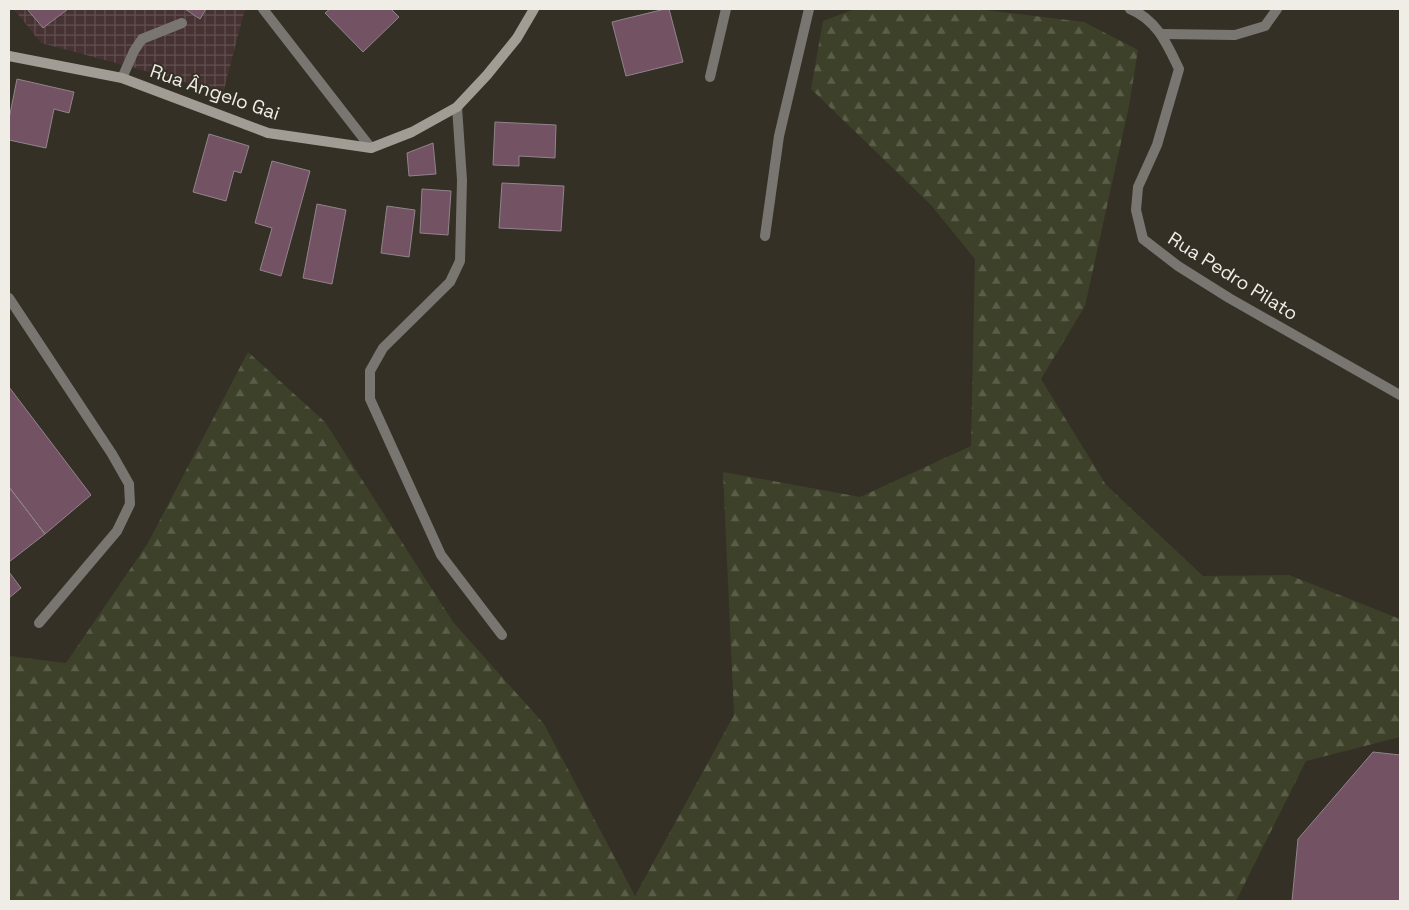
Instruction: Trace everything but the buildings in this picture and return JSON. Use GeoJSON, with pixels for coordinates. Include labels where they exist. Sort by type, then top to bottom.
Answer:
{"type":"FeatureCollection","features":[{"type":"Feature","properties":{"kind":"street"},"geometry":{"type":"LineString","coordinates":[[263,9],[371,148]]}},
{"type":"Feature","properties":{"kind":"street","name":"Rua Ângelo Gai"},"geometry":{"type":"LineString","coordinates":[[9,56],[122,78],[268,133],[371,148],[412,132],[457,107],[487,76],[517,38],[534,9]]}},
{"type":"Feature","properties":{"kind":"street"},"geometry":{"type":"LineString","coordinates":[[710,77],[726,9]]}},
{"type":"Feature","properties":{"kind":"street"},"geometry":{"type":"LineString","coordinates":[[765,236],[779,136],[809,9]]}},
{"type":"Feature","properties":{"kind":"street","name":"Rua Pedro Pilato"},"geometry":{"type":"LineString","coordinates":[[1130,9],[1137,12],[1162,34],[1179,69],[1157,145],[1138,187],[1136,210],[1143,239],[1178,266],[1220,292],[1400,395]]}},
{"type":"Feature","properties":{"kind":"street"},"geometry":{"type":"LineString","coordinates":[[1162,34],[1235,35],[1265,26],[1277,9]]}},
{"type":"Feature","properties":{"kind":"street"},"geometry":{"type":"LineString","coordinates":[[122,78],[142,38],[182,23]]}},
{"type":"Feature","properties":{"kind":"street"},"geometry":{"type":"LineString","coordinates":[[457,107],[462,180],[460,261],[450,282],[383,348],[370,371],[370,399],[441,555],[502,635]]}},
{"type":"Feature","properties":{"kind":"street"},"geometry":{"type":"LineString","coordinates":[[9,298],[112,454],[129,484],[130,504],[117,530],[39,623]]}},
{"type":"Feature","properties":{"kind":"shaded area"},"geometry":{"type":"Polygon","coordinates":[[[14,9],[245,9],[223,93],[41,43],[14,9]]]}},
{"type":"Feature","properties":{"kind":"green space"},"geometry":{"type":"Polygon","coordinates":[[[855,9],[977,9],[1084,22],[1138,50],[1129,106],[1085,306],[1041,379],[1106,485],[1203,576],[1289,575],[1400,619],[1400,737],[1306,761],[1236,901],[9,901],[9,656],[66,663],[148,543],[248,352],[325,422],[453,622],[544,724],[635,896],[734,715],[723,472],[860,497],[971,446],[975,259],[931,205],[811,89],[823,21],[855,9]]]}}]}
